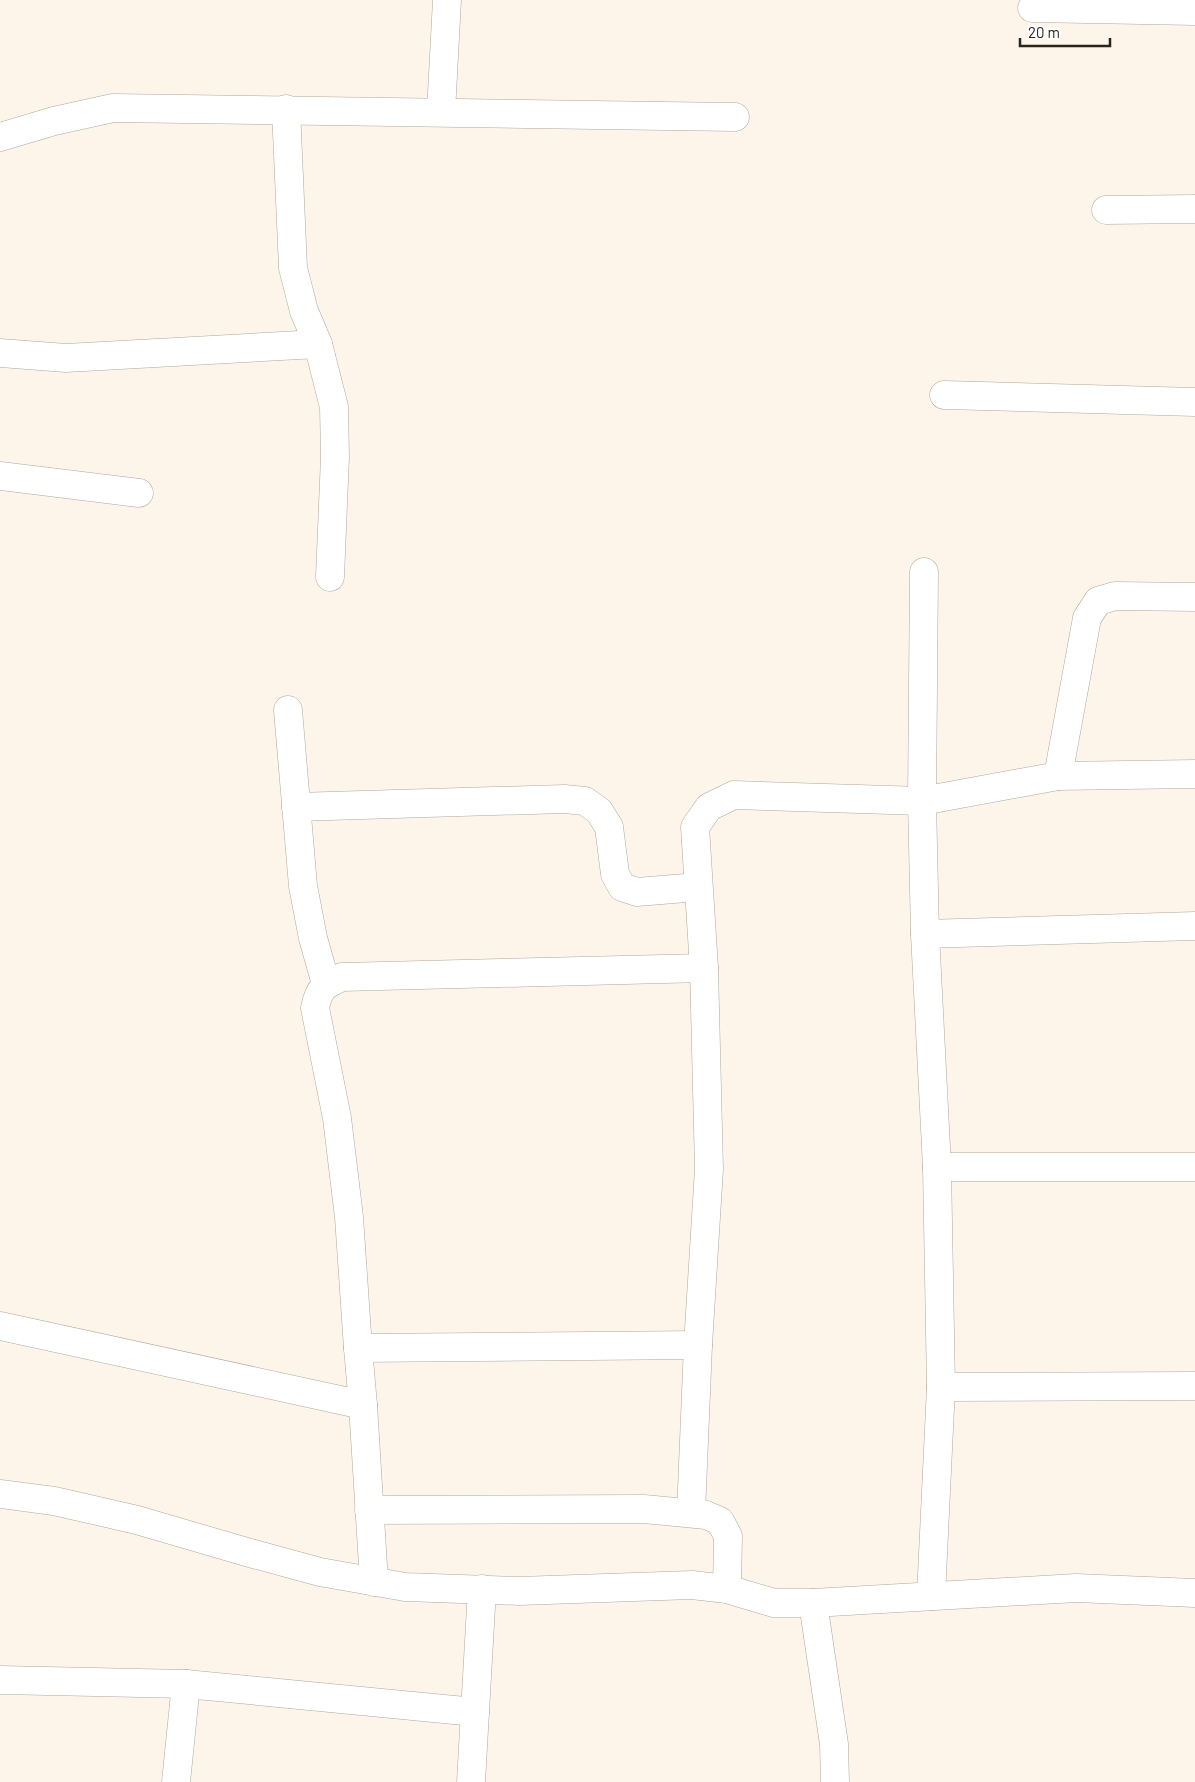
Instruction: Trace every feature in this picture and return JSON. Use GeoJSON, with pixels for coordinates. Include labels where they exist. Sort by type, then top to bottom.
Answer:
{"type":"FeatureCollection","features":[{"type":"Feature","properties":{"kind":"street"},"geometry":{"type":"LineString","coordinates":[[441,112],[447,0]]}},
{"type":"Feature","properties":{"kind":"street"},"geometry":{"type":"LineString","coordinates":[[1032,8],[1195,11]]}},
{"type":"Feature","properties":{"kind":"street"},"geometry":{"type":"LineString","coordinates":[[0,137],[54,121],[113,108],[286,109],[735,117]]}},
{"type":"Feature","properties":{"kind":"street"},"geometry":{"type":"LineString","coordinates":[[286,109],[293,268],[304,311],[318,344],[334,407],[335,457],[330,577]]}},
{"type":"Feature","properties":{"kind":"street"},"geometry":{"type":"LineString","coordinates":[[1106,210],[1195,209]]}},
{"type":"Feature","properties":{"kind":"street"},"geometry":{"type":"LineString","coordinates":[[0,353],[66,358],[318,344]]}},
{"type":"Feature","properties":{"kind":"street"},"geometry":{"type":"LineString","coordinates":[[944,394],[1195,402]]}},
{"type":"Feature","properties":{"kind":"street"},"geometry":{"type":"LineString","coordinates":[[0,476],[139,493]]}},
{"type":"Feature","properties":{"kind":"street"},"geometry":{"type":"LineString","coordinates":[[924,572],[922,801],[925,934],[937,1166],[941,1387],[931,1596]]}},
{"type":"Feature","properties":{"kind":"street"},"geometry":{"type":"LineString","coordinates":[[1058,776],[1087,618],[1098,601],[1115,596],[1195,597]]}},
{"type":"Feature","properties":{"kind":"street"},"geometry":{"type":"LineString","coordinates":[[288,710],[303,886],[313,938],[326,984]]}},
{"type":"Feature","properties":{"kind":"street"},"geometry":{"type":"LineString","coordinates":[[691,1513],[698,1345],[709,1169],[704,968],[696,827],[709,807],[734,795],[922,801],[1058,776],[1195,774]]}},
{"type":"Feature","properties":{"kind":"street"},"geometry":{"type":"LineString","coordinates":[[296,807],[564,799],[585,801],[599,812],[609,827],[615,874],[622,887],[637,892],[698,887]]}},
{"type":"Feature","properties":{"kind":"street"},"geometry":{"type":"LineString","coordinates":[[925,934],[1195,926]]}},
{"type":"Feature","properties":{"kind":"street"},"geometry":{"type":"LineString","coordinates":[[374,1582],[349,1217],[337,1118],[316,1008],[318,994],[326,984],[342,977],[704,968]]}},
{"type":"Feature","properties":{"kind":"street"},"geometry":{"type":"LineString","coordinates":[[937,1166],[1195,1167]]}},
{"type":"Feature","properties":{"kind":"street"},"geometry":{"type":"LineString","coordinates":[[0,1326],[363,1405]]}},
{"type":"Feature","properties":{"kind":"street"},"geometry":{"type":"LineString","coordinates":[[358,1348],[698,1345]]}},
{"type":"Feature","properties":{"kind":"street"},"geometry":{"type":"LineString","coordinates":[[941,1387],[1195,1386]]}},
{"type":"Feature","properties":{"kind":"street"},"geometry":{"type":"LineString","coordinates":[[0,1494],[54,1501],[137,1520],[320,1572],[405,1588],[519,1590],[675,1585],[727,1589],[774,1603],[813,1603],[977,1595],[1076,1588],[1195,1593]]}},
{"type":"Feature","properties":{"kind":"street"},"geometry":{"type":"LineString","coordinates":[[370,1510],[644,1509],[706,1515],[720,1521],[728,1536],[727,1589]]}},
{"type":"Feature","properties":{"kind":"street"},"geometry":{"type":"LineString","coordinates":[[471,1782],[482,1590]]}},
{"type":"Feature","properties":{"kind":"street"},"geometry":{"type":"LineString","coordinates":[[813,1603],[834,1744],[835,1782]]}},
{"type":"Feature","properties":{"kind":"street"},"geometry":{"type":"LineString","coordinates":[[0,1680],[186,1684],[475,1712]]}},
{"type":"Feature","properties":{"kind":"street"},"geometry":{"type":"LineString","coordinates":[[176,1782],[186,1684]]}}]}
